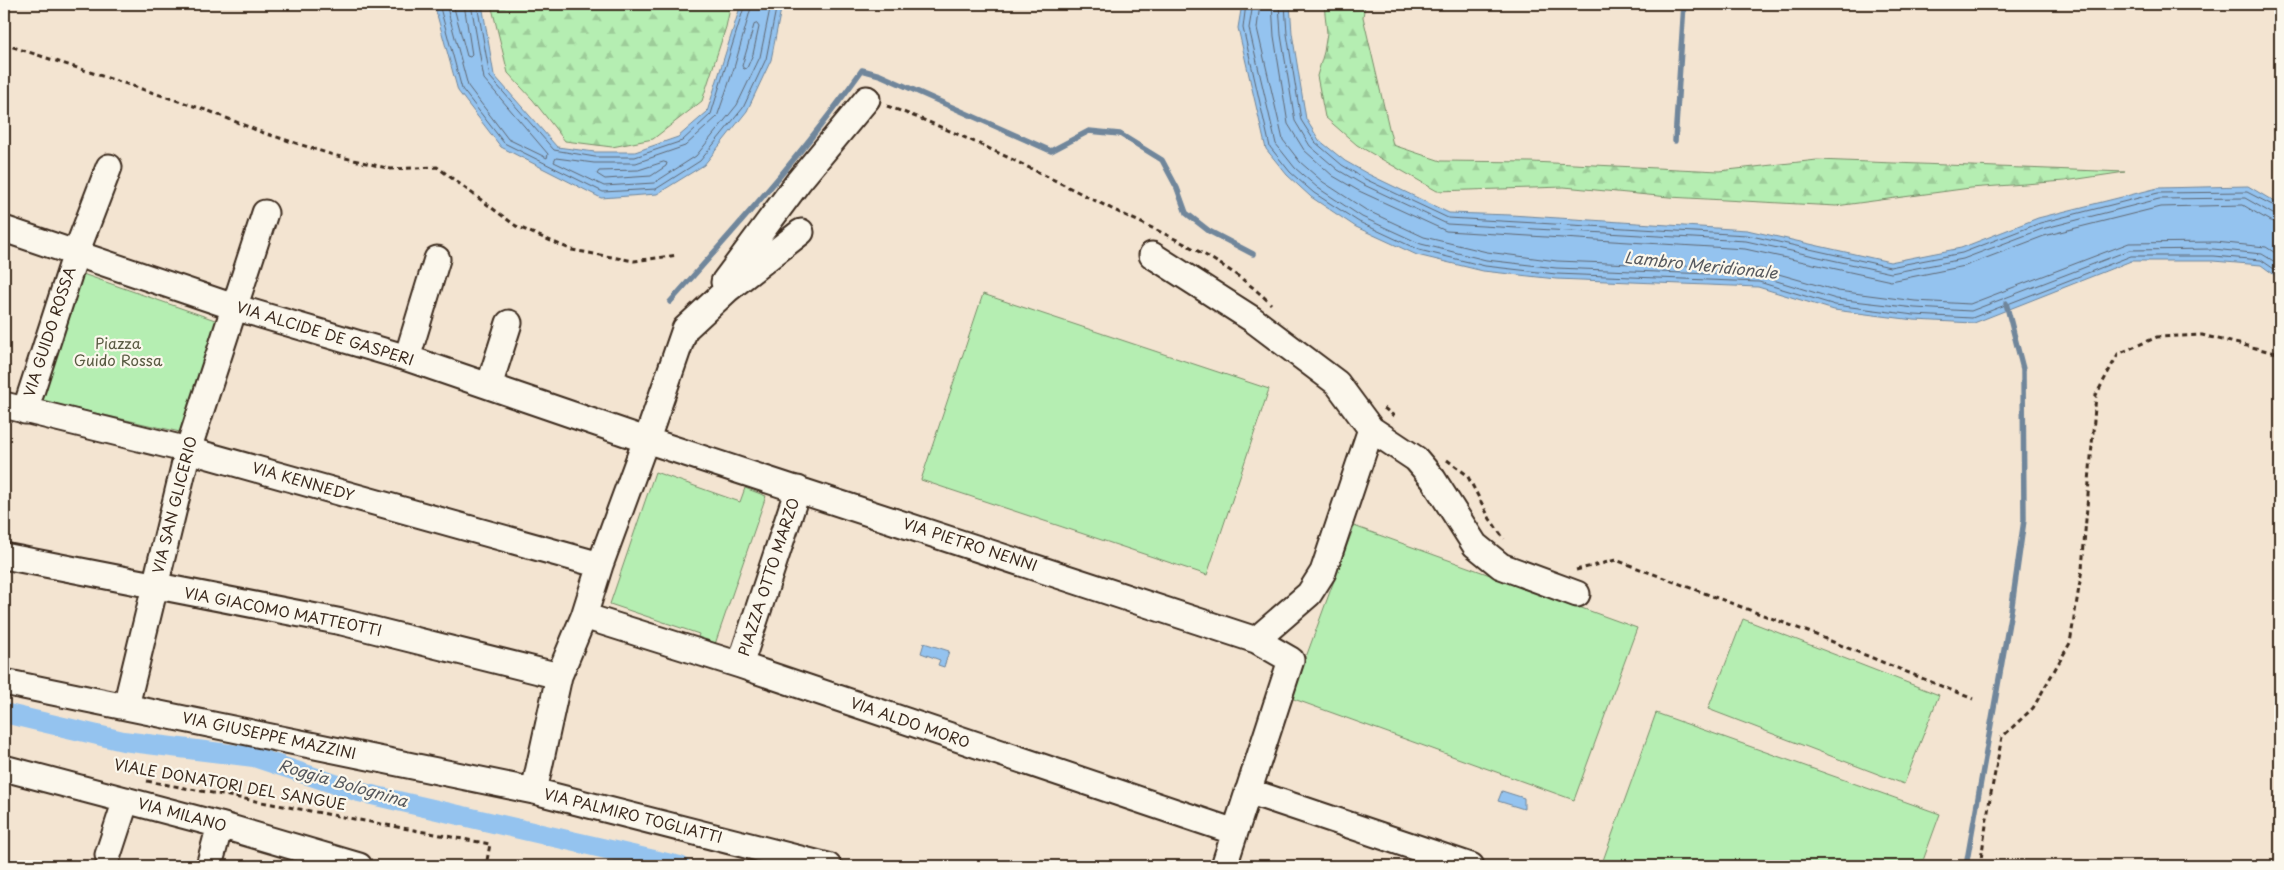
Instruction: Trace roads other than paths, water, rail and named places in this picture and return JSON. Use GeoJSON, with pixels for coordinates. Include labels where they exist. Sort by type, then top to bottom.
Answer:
{"type":"FeatureCollection","features":[{"type":"Feature","properties":{"kind":"street"},"geometry":{"type":"LineString","coordinates":[[708,308],[735,265],[867,99]]}},
{"type":"Feature","properties":{"kind":"street","name":"VIA GUIDO ROSSA"},"geometry":{"type":"LineString","coordinates":[[14,408],[109,167]]}},
{"type":"Feature","properties":{"kind":"street","name":"VIA SAN GLICERIO"},"geometry":{"type":"LineString","coordinates":[[126,706],[188,450],[265,213]]}},
{"type":"Feature","properties":{"kind":"street","name":"VIA ALCIDE DE GASPERI"},"geometry":{"type":"LineString","coordinates":[[4,229],[234,307],[407,358],[646,439]]}},
{"type":"Feature","properties":{"kind":"street"},"geometry":{"type":"LineString","coordinates":[[708,308],[727,290],[801,232]]}},
{"type":"Feature","properties":{"kind":"street"},"geometry":{"type":"LineString","coordinates":[[1152,255],[1252,319],[1337,383],[1371,429],[1416,458],[1433,479],[1475,544],[1501,566],[1577,594]]}},
{"type":"Feature","properties":{"kind":"street"},"geometry":{"type":"LineString","coordinates":[[407,358],[437,259]]}},
{"type":"Feature","properties":{"kind":"street","name":"VIA PALMIRO TOGLIATTI"},"geometry":{"type":"LineString","coordinates":[[708,308],[685,329],[600,565],[584,616],[559,676],[534,791],[828,866]]}},
{"type":"Feature","properties":{"kind":"street"},"geometry":{"type":"LineString","coordinates":[[489,386],[508,323]]}},
{"type":"Feature","properties":{"kind":"street","name":"VIA KENNEDY"},"geometry":{"type":"LineString","coordinates":[[14,408],[188,450],[600,565]]}},
{"type":"Feature","properties":{"kind":"street"},"geometry":{"type":"LineString","coordinates":[[1256,640],[1309,594],[1323,572],[1371,429]]}},
{"type":"Feature","properties":{"kind":"street","name":"VIA PIETRO NENNI"},"geometry":{"type":"LineString","coordinates":[[646,439],[1256,640],[1291,660],[1248,791]]}},
{"type":"Feature","properties":{"kind":"street","name":"PIAZZA OTTO MARZO"},"geometry":{"type":"LineString","coordinates":[[740,665],[798,489]]}},
{"type":"Feature","properties":{"kind":"street","name":"VIA GIACOMO MATTEOTTI"},"geometry":{"type":"LineString","coordinates":[[4,556],[342,622],[559,676]]}},
{"type":"Feature","properties":{"kind":"street","name":"VIA ALDO MORO"},"geometry":{"type":"LineString","coordinates":[[584,616],[740,665],[1235,832]]}},
{"type":"Feature","properties":{"kind":"street","name":"VIA GIUSEPPE MAZZINI"},"geometry":{"type":"LineString","coordinates":[[4,682],[534,791]]}},
{"type":"Feature","properties":{"kind":"street","name":"VIA MILANO"},"geometry":{"type":"LineString","coordinates":[[4,768],[132,790],[220,825],[332,862],[359,866]]}},
{"type":"Feature","properties":{"kind":"street"},"geometry":{"type":"LineString","coordinates":[[108,855],[132,790]]}},
{"type":"Feature","properties":{"kind":"street"},"geometry":{"type":"LineString","coordinates":[[1224,866],[1248,791],[1471,866]]}},
{"type":"Feature","properties":{"kind":"street"},"geometry":{"type":"LineString","coordinates":[[209,866],[220,825]]}},
{"type":"Feature","properties":{"kind":"water"},"geometry":{"type":"Polygon","coordinates":[[[434,4],[482,4],[494,75],[557,147],[595,152],[635,152],[678,137],[707,112],[741,4],[782,4],[771,60],[747,111],[704,165],[657,194],[601,198],[501,147],[458,91],[434,4]]]}},
{"type":"Feature","properties":{"kind":"water","name":"Lambro Meridionale"},"geometry":{"type":"Polygon","coordinates":[[[1242,4],[1290,4],[1292,33],[1306,119],[1319,140],[1345,161],[1368,174],[1449,213],[1511,215],[1747,230],[1890,262],[1961,248],[2038,218],[2158,188],[2248,186],[2280,205],[2280,279],[2261,265],[2213,261],[2131,261],[1974,323],[1914,320],[1834,310],[1758,287],[1556,279],[1483,271],[1417,255],[1356,227],[1311,197],[1287,175],[1266,149],[1238,28],[1242,4]]]}},
{"type":"Feature","properties":{"kind":"water"},"geometry":{"type":"Polygon","coordinates":[[[924,643],[949,651],[944,667],[938,665],[940,660],[921,653],[924,643]]]}},
{"type":"Feature","properties":{"kind":"water"},"geometry":{"type":"Polygon","coordinates":[[[1502,791],[1524,798],[1524,809],[1498,801],[1502,791]]]}},
{"type":"Feature","properties":{"kind":"waterway"},"geometry":{"type":"LineString","coordinates":[[1675,141],[1684,4]]}},
{"type":"Feature","properties":{"kind":"waterway"},"geometry":{"type":"LineString","coordinates":[[670,302],[793,160],[862,70],[880,75],[1051,151],[1089,131],[1120,134],[1162,160],[1177,188],[1186,213],[1209,231],[1253,254]]}},
{"type":"Feature","properties":{"kind":"waterway"},"geometry":{"type":"LineString","coordinates":[[1966,866],[2012,605],[2024,520],[2023,369],[2006,303]]}},
{"type":"Feature","properties":{"kind":"waterway","name":"Roggia Bolognina"},"geometry":{"type":"LineString","coordinates":[[4,713],[123,741],[254,757],[359,792],[680,866]]}},
{"type":"Feature","properties":{"kind":"park label","name":"Piazza Guido Rossa"},"geometry":{"type":"Point","coordinates":[118,352]}}]}
